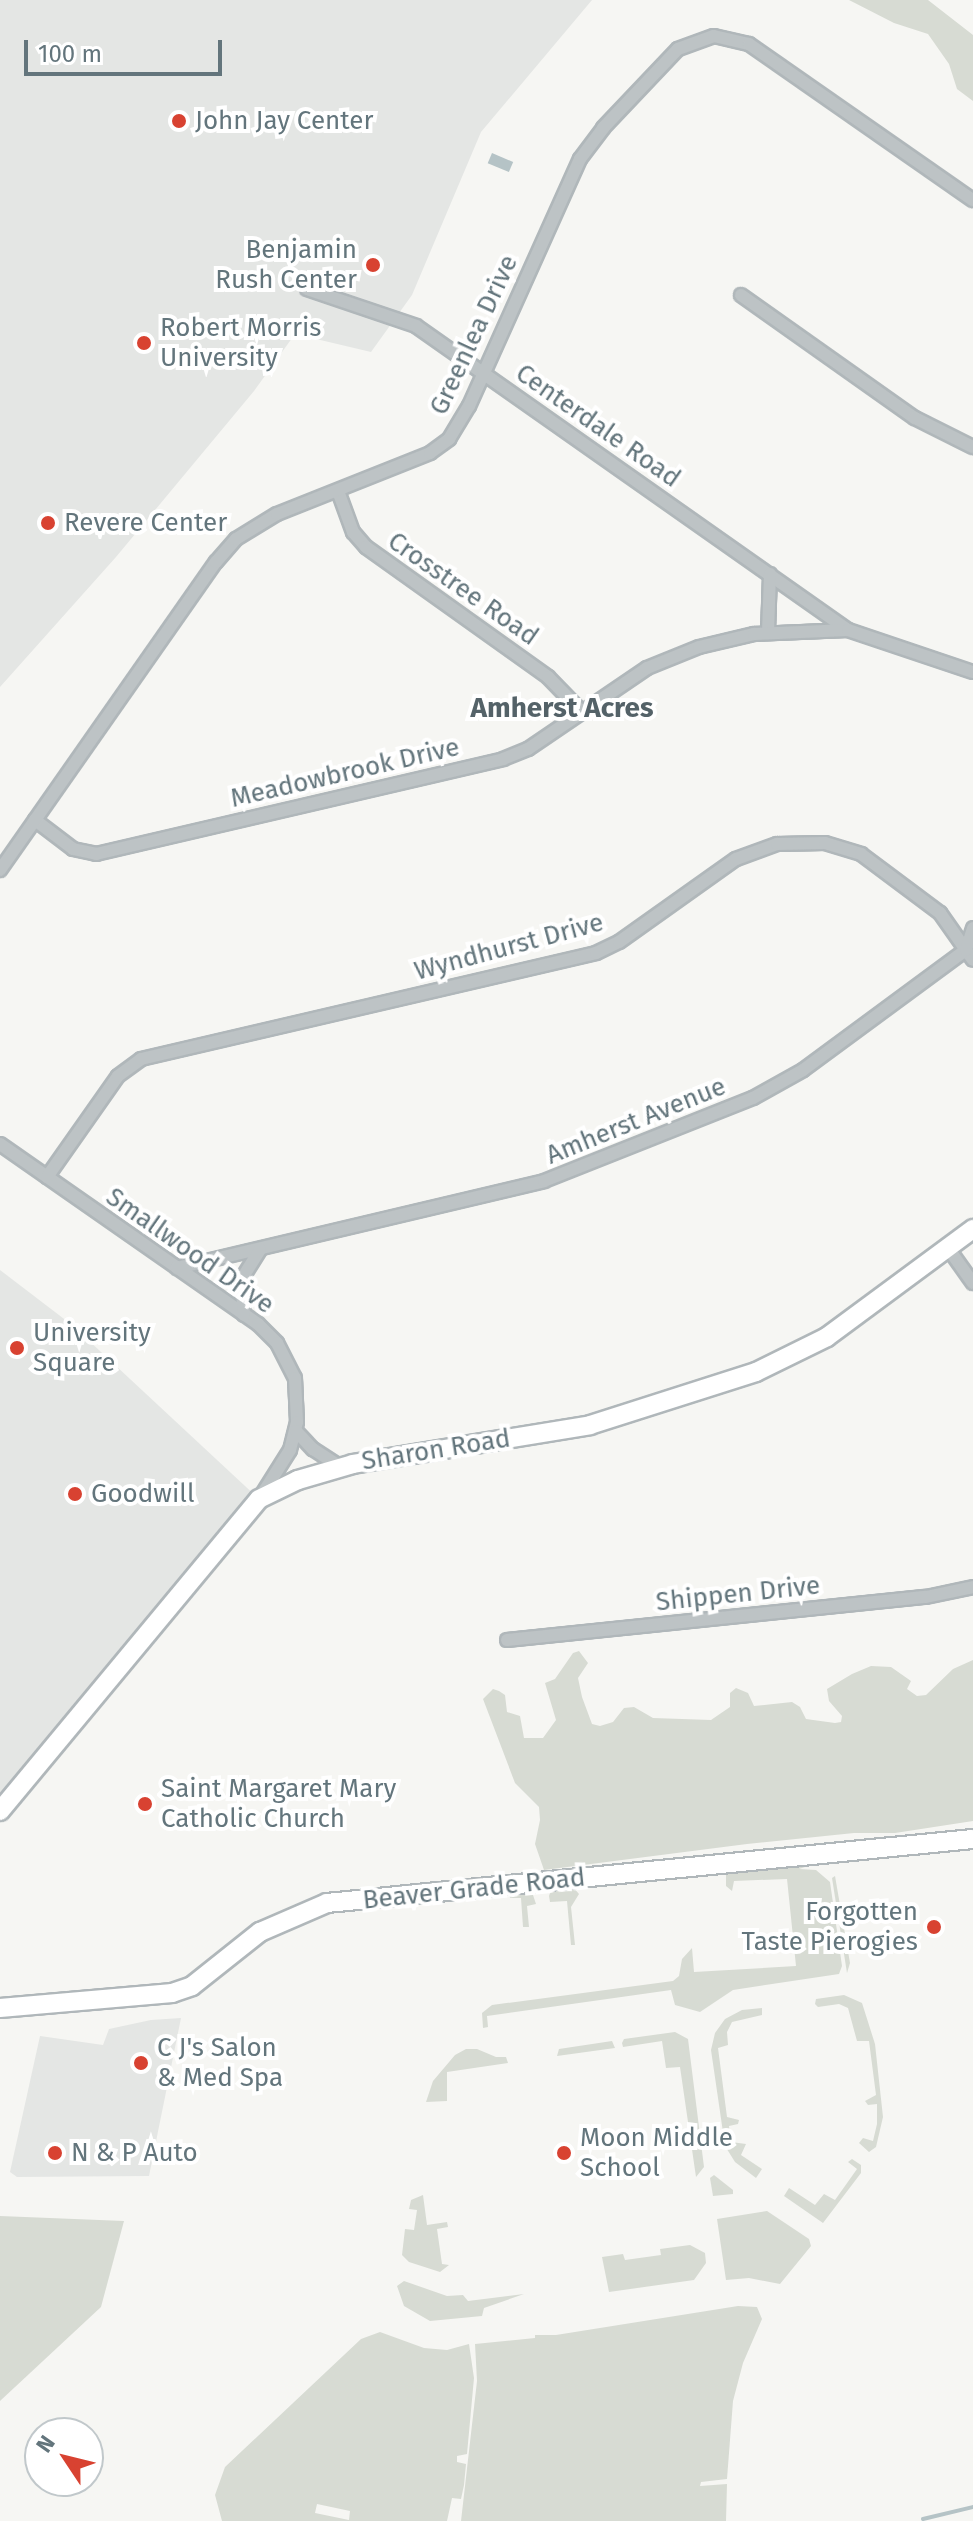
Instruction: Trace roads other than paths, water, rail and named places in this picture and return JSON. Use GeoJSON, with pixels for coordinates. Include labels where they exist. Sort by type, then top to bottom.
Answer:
{"type":"FeatureCollection","features":[{"type":"Feature","properties":{"kind":"street","name":"Greenlea Drive"},"geometry":{"type":"LineString","coordinates":[[0,870],[228,547],[260,523],[441,446],[457,429],[580,159],[603,128],[668,57],[689,42],[714,36],[749,44],[973,200]]}},
{"type":"Feature","properties":{"kind":"street","name":"Centerdale Road"},"geometry":{"type":"LineString","coordinates":[[307,289],[416,326],[848,630]]}},
{"type":"Feature","properties":{"kind":"street"},"geometry":{"type":"LineString","coordinates":[[741,295],[915,418],[973,447]]}},
{"type":"Feature","properties":{"kind":"street","name":"Crosstree Road"},"geometry":{"type":"LineString","coordinates":[[338,491],[353,532],[366,547],[538,670],[580,710]]}},
{"type":"Feature","properties":{"kind":"street"},"geometry":{"type":"LineString","coordinates":[[768,632],[770,574]]}},
{"type":"Feature","properties":{"kind":"street","name":"Meadowbrook Drive"},"geometry":{"type":"LineString","coordinates":[[35,820],[73,849],[88,854],[106,853],[512,757],[630,677],[662,661],[718,641],[768,632],[848,630],[973,672]]}},
{"type":"Feature","properties":{"kind":"street","name":"Wyndhurst Drive"},"geometry":{"type":"LineString","coordinates":[[47,1177],[118,1076],[141,1059],[596,953],[619,942],[736,859],[763,847],[808,841],[861,854],[940,913],[970,955]]}},
{"type":"Feature","properties":{"kind":"street"},"geometry":{"type":"LineString","coordinates":[[970,955],[973,928]]}},
{"type":"Feature","properties":{"kind":"street","name":"Amherst Avenue"},"geometry":{"type":"LineString","coordinates":[[177,1268],[562,1176],[753,1098],[803,1070],[970,955]]}},
{"type":"Feature","properties":{"kind":"street","name":"Smallwood Drive"},"geometry":{"type":"LineString","coordinates":[[0,1144],[268,1333],[291,1368],[298,1401],[296,1431],[276,1476],[259,1499]]}},
{"type":"Feature","properties":{"kind":"street","name":"Sharon Road"},"geometry":{"type":"LineString","coordinates":[[0,1811],[259,1499],[298,1480],[341,1467],[590,1425],[756,1372],[827,1337],[973,1229]]}},
{"type":"Feature","properties":{"kind":"street"},"geometry":{"type":"LineString","coordinates":[[948,1248],[973,1283]]}},
{"type":"Feature","properties":{"kind":"street"},"geometry":{"type":"LineString","coordinates":[[244,1315],[241,1280],[260,1249]]}},
{"type":"Feature","properties":{"kind":"street"},"geometry":{"type":"LineString","coordinates":[[296,1431],[313,1449],[341,1467]]}},
{"type":"Feature","properties":{"kind":"street","name":"Shippen Drive"},"geometry":{"type":"LineString","coordinates":[[507,1640],[926,1597],[973,1587]]}},
{"type":"Feature","properties":{"kind":"street","name":"Beaver Grade Road"},"geometry":{"type":"LineString","coordinates":[[0,2008],[172,1993],[192,1986],[260,1932],[327,1903],[973,1839]]}},
{"type":"Feature","properties":{"kind":"waterway"},"geometry":{"type":"LineString","coordinates":[[923,2519],[973,2507]]}},
{"type":"Feature","properties":{"kind":"place","name":"John Jay Center"},"geometry":{"type":"Point","coordinates":[179,121]}},
{"type":"Feature","properties":{"kind":"place","name":"Benjamin Rush Center"},"geometry":{"type":"Point","coordinates":[373,265]}},
{"type":"Feature","properties":{"kind":"place","name":"Robert Morris University"},"geometry":{"type":"Point","coordinates":[144,343]}},
{"type":"Feature","properties":{"kind":"place","name":"Revere Center"},"geometry":{"type":"Point","coordinates":[48,523]}},
{"type":"Feature","properties":{"kind":"place","name":"University Square"},"geometry":{"type":"Point","coordinates":[17,1348]}},
{"type":"Feature","properties":{"kind":"place","name":"Goodwill"},"geometry":{"type":"Point","coordinates":[75,1494]}},
{"type":"Feature","properties":{"kind":"place","name":"Saint Margaret Mary Catholic Church"},"geometry":{"type":"Point","coordinates":[145,1804]}},
{"type":"Feature","properties":{"kind":"place","name":"Forgotten Taste Pierogies"},"geometry":{"type":"Point","coordinates":[934,1927]}},
{"type":"Feature","properties":{"kind":"place","name":"C J's Salon & Med Spa"},"geometry":{"type":"Point","coordinates":[141,2063]}},
{"type":"Feature","properties":{"kind":"place","name":"N & P Auto"},"geometry":{"type":"Point","coordinates":[55,2153]}},
{"type":"Feature","properties":{"kind":"place","name":"Moon Middle School"},"geometry":{"type":"Point","coordinates":[564,2153]}},
{"type":"Feature","properties":{"kind":"district","name":"Amherst Acres"},"geometry":{"type":"Point","coordinates":[562,708]}}]}
